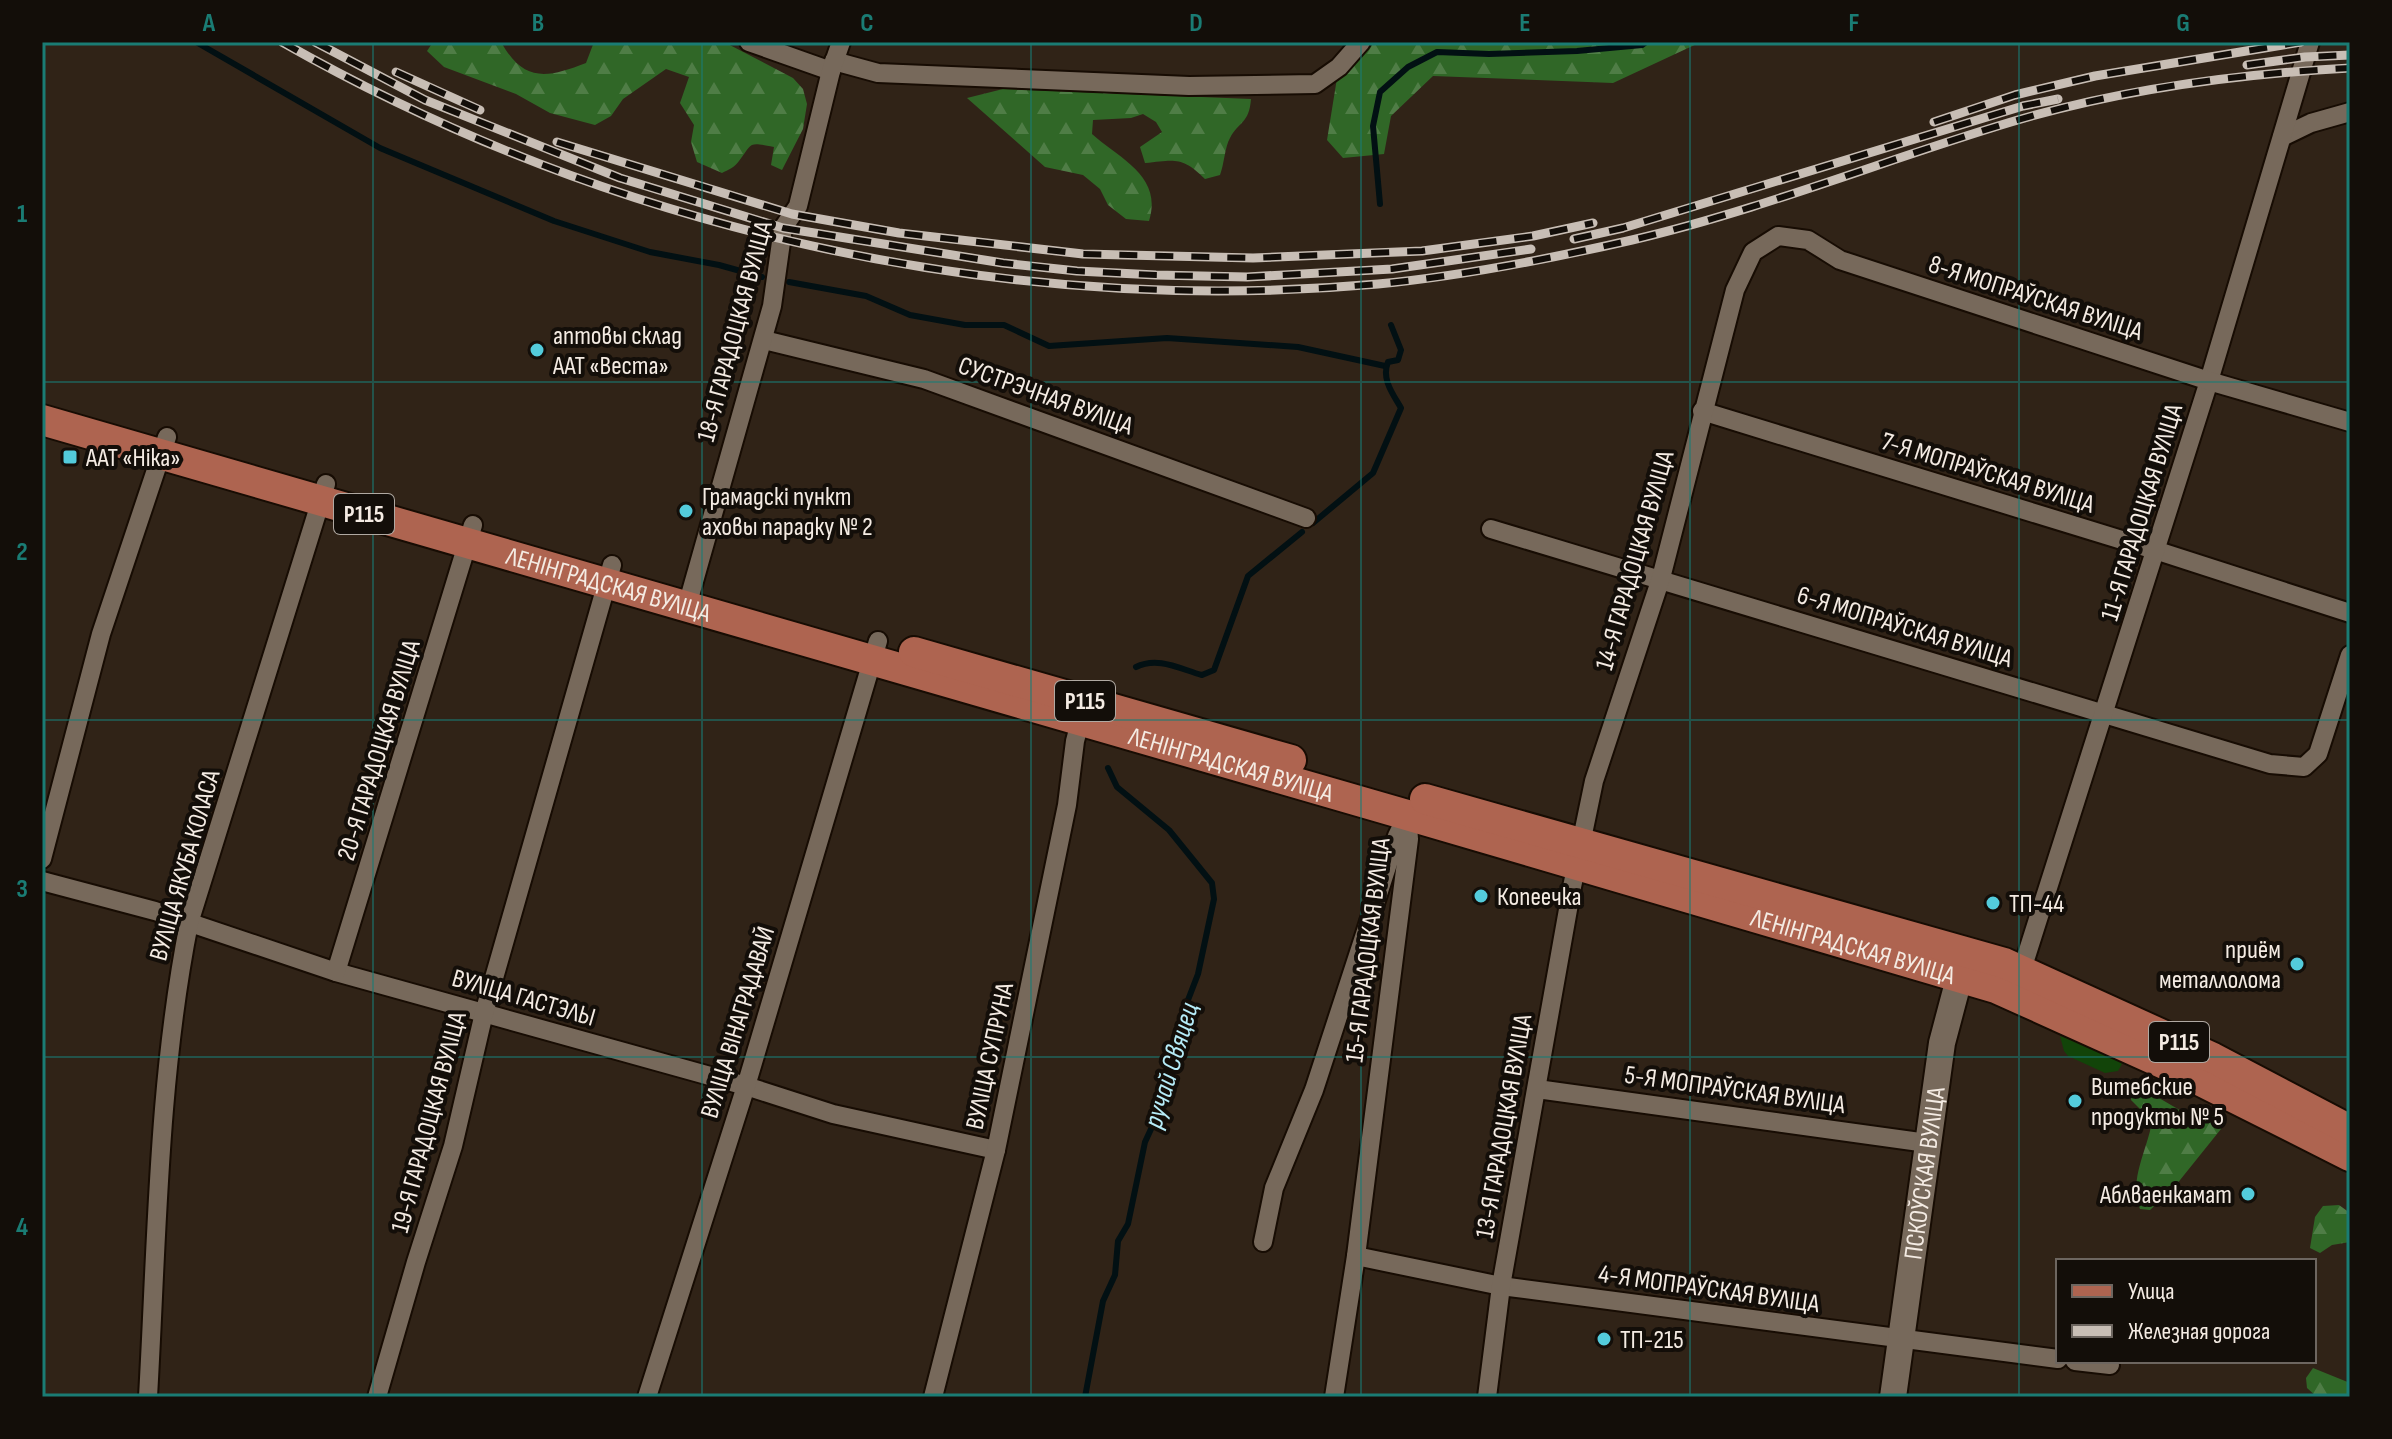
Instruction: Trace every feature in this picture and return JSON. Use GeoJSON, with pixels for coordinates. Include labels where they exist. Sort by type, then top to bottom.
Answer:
{"type":"FeatureCollection","features":[{"type":"Feature","properties":{"kind":"main road","name":"ЛЕНІНГРАДСКАЯ ВУЛІЦА"},"geometry":{"type":"LineString","coordinates":[[42,400],[164,446],[1962,965],[2213,1058],[2350,1130]]}},
{"type":"Feature","properties":{"kind":"main road","name":"ЛЕНІНГРАДСКАЯ ВУЛІЦА"},"geometry":{"type":"LineString","coordinates":[[42,420],[164,446]]}},
{"type":"Feature","properties":{"kind":"main road","name":"ЛЕНІНГРАДСКАЯ ВУЛІЦА"},"geometry":{"type":"LineString","coordinates":[[2017,983],[2350,1156]]}},
{"type":"Feature","properties":{"kind":"street"},"geometry":{"type":"LineString","coordinates":[[749,42],[832,66],[878,73],[1189,86],[1315,84],[1339,67],[1361,42]]}},
{"type":"Feature","properties":{"kind":"street","name":"18-Я ГАРАДОЦКАЯ ВУЛІЦА"},"geometry":{"type":"LineString","coordinates":[[690,596],[764,340],[783,228],[798,206],[832,66],[841,42]]}},
{"type":"Feature","properties":{"kind":"street","name":"11-Я ГАРАДОЦКАЯ ВУЛІЦА"},"geometry":{"type":"LineString","coordinates":[[2017,983],[2209,381],[2310,42]]}},
{"type":"Feature","properties":{"kind":"street"},"geometry":{"type":"LineString","coordinates":[[2282,137],[2311,123],[2350,112]]}},
{"type":"Feature","properties":{"kind":"street","name":"8-Я МОПРАЎСКАЯ ВУЛІЦА"},"geometry":{"type":"LineString","coordinates":[[1735,290],[1753,252],[1778,236],[1808,240],[1840,260],[2209,381],[2350,422]]}},
{"type":"Feature","properties":{"kind":"street","name":"14-Я ГАРАДОЦКАЯ ВУЛІЦА"},"geometry":{"type":"LineString","coordinates":[[1579,854],[1594,781],[1661,578],[1735,290]]}},
{"type":"Feature","properties":{"kind":"street","name":"СУСТРЭЧНАЯ ВУЛІЦА"},"geometry":{"type":"LineString","coordinates":[[764,340],[924,379],[1306,518]]}},
{"type":"Feature","properties":{"kind":"street","name":"7-Я МОПРАЎСКАЯ ВУЛІЦА"},"geometry":{"type":"LineString","coordinates":[[1702,411],[2350,613]]}},
{"type":"Feature","properties":{"kind":"street"},"geometry":{"type":"LineString","coordinates":[[42,859],[101,634],[164,446]]}},
{"type":"Feature","properties":{"kind":"street","name":"ВУЛІЦА ЯКУБА КОЛАСА"},"geometry":{"type":"LineString","coordinates":[[148,1397],[164,1104],[179,974],[189,923],[324,493]]}},
{"type":"Feature","properties":{"kind":"street","name":"6-Я МОПРАЎСКАЯ ВУЛІЦА"},"geometry":{"type":"LineString","coordinates":[[1491,529],[2270,764],[2304,767],[2318,754],[2350,655]]}},
{"type":"Feature","properties":{"kind":"street","name":"20-Я ГАРАДОЦКАЯ ВУЛІЦА"},"geometry":{"type":"LineString","coordinates":[[336,972],[471,535]]}},
{"type":"Feature","properties":{"kind":"street","name":"19-Я ГАРАДОЦКАЯ ВУЛІЦА"},"geometry":{"type":"LineString","coordinates":[[377,1397],[453,1146],[484,1013],[609,574]]}},
{"type":"Feature","properties":{"kind":"street","name":"ВУЛІЦА ВІНАГРАДАВАЙ"},"geometry":{"type":"LineString","coordinates":[[647,1397],[746,1086],[874,651]]}},
{"type":"Feature","properties":{"kind":"street","name":"ВУЛІЦА СУПРУНА"},"geometry":{"type":"LineString","coordinates":[[933,1397],[996,1150],[1067,805],[1075,741],[1083,711]]}},
{"type":"Feature","properties":{"kind":"street","name":"15-Я ГАРАДОЦКАЯ ВУЛІЦА"},"geometry":{"type":"LineString","coordinates":[[1263,1242],[1274,1188],[1314,1090],[1397,836],[1410,805]]}},
{"type":"Feature","properties":{"kind":"street","name":"15-Я ГАРАДОЦКАЯ ВУЛІЦА"},"geometry":{"type":"LineString","coordinates":[[1334,1397],[1356,1256],[1409,839],[1410,805]]}},
{"type":"Feature","properties":{"kind":"street","name":"13-Я ГАРАДОЦКАЯ ВУЛІЦА"},"geometry":{"type":"LineString","coordinates":[[1487,1397],[1501,1286],[1579,854]]}},
{"type":"Feature","properties":{"kind":"street","name":"ВУЛІЦА ГАСТЭЛЫ"},"geometry":{"type":"LineString","coordinates":[[42,881],[189,923],[336,972],[746,1086],[833,1114],[996,1150]]}},
{"type":"Feature","properties":{"kind":"street","name":"ПСКОЎСКАЯ ВУЛІЦА"},"geometry":{"type":"LineString","coordinates":[[1893,1397],[1942,1043],[1962,965]]}},
{"type":"Feature","properties":{"kind":"street","name":"5-Я МОПРАЎСКАЯ ВУЛІЦА"},"geometry":{"type":"LineString","coordinates":[[1537,1089],[1927,1143]]}},
{"type":"Feature","properties":{"kind":"street","name":"4-Я МОПРАЎСКАЯ ВУЛІЦА"},"geometry":{"type":"LineString","coordinates":[[1356,1256],[1501,1286],[2056,1359]]}},
{"type":"Feature","properties":{"kind":"street"},"geometry":{"type":"LineString","coordinates":[[2092,1363],[2110,1365]]}},
{"type":"Feature","properties":{"kind":"green space"},"geometry":{"type":"Polygon","coordinates":[[[433,42],[501,42],[518,65],[538,74],[548,74],[586,63],[594,42],[724,42],[793,78],[803,89],[807,104],[803,129],[782,170],[771,165],[774,147],[755,144],[749,147],[736,165],[722,173],[697,162],[691,142],[694,125],[680,103],[689,77],[666,69],[623,99],[611,116],[595,125],[550,113],[516,94],[444,67],[427,51],[433,42]]]}},
{"type":"Feature","properties":{"kind":"green space"},"geometry":{"type":"Polygon","coordinates":[[[1370,42],[1701,42],[1613,83],[1433,76],[1391,116],[1384,154],[1343,158],[1327,140],[1338,72],[1370,42]]]}},
{"type":"Feature","properties":{"kind":"green space"},"geometry":{"type":"Polygon","coordinates":[[[1003,89],[1251,99],[1246,118],[1228,141],[1220,175],[1205,179],[1190,166],[1178,161],[1145,163],[1140,147],[1162,132],[1156,122],[1143,114],[1131,118],[1093,120],[1092,134],[1144,180],[1152,205],[1149,221],[1126,219],[1108,205],[1100,189],[1083,175],[1045,167],[967,98],[1003,89]]]}},
{"type":"Feature","properties":{"kind":"green space"},"geometry":{"type":"Polygon","coordinates":[[[2060,1036],[2118,1052],[2122,1064],[2118,1071],[2105,1073],[2068,1056],[2060,1036]]]}},
{"type":"Feature","properties":{"kind":"green space"},"geometry":{"type":"Polygon","coordinates":[[[2133,1087],[2147,1091],[2195,1119],[2207,1113],[2223,1120],[2221,1129],[2172,1190],[2150,1210],[2140,1209],[2136,1187],[2152,1121],[2131,1100],[2133,1087]]]}},
{"type":"Feature","properties":{"kind":"green space"},"geometry":{"type":"Polygon","coordinates":[[[2339,1205],[2350,1213],[2350,1242],[2332,1245],[2320,1253],[2310,1248],[2315,1217],[2323,1206],[2339,1205]]]}},
{"type":"Feature","properties":{"kind":"green space"},"geometry":{"type":"Polygon","coordinates":[[[2313,1368],[2350,1383],[2350,1397],[2317,1397],[2307,1388],[2306,1378],[2313,1368]]]}},
{"type":"Feature","properties":{"kind":"waterway"},"geometry":{"type":"LineString","coordinates":[[196,42],[380,148],[554,221],[650,252],[762,277]]}},
{"type":"Feature","properties":{"kind":"waterway","name":"ручай Свяцец"},"geometry":{"type":"LineString","coordinates":[[1380,204],[1373,126],[1380,92],[1408,67],[1437,52],[1577,51],[1642,45],[1646,42]]}},
{"type":"Feature","properties":{"kind":"waterway"},"geometry":{"type":"LineString","coordinates":[[789,282],[866,296],[910,315],[965,325],[1004,325],[1049,346],[1167,338],[1298,347],[1385,366]]}},
{"type":"Feature","properties":{"kind":"waterway","name":"ручай Свяцец"},"geometry":{"type":"LineString","coordinates":[[1313,523],[1373,473],[1401,408],[1386,374],[1388,362],[1398,360],[1401,350],[1391,325]]}},
{"type":"Feature","properties":{"kind":"waterway","name":"ручай Свяцец"},"geometry":{"type":"LineString","coordinates":[[1136,667],[1161,663],[1202,675],[1214,670],[1248,576],[1302,532]]}},
{"type":"Feature","properties":{"kind":"waterway","name":"ручай Свяцец"},"geometry":{"type":"LineString","coordinates":[[1085,1397],[1103,1301],[1115,1275],[1118,1241],[1128,1224],[1145,1142],[1165,1099],[1176,1060],[1214,899],[1212,883],[1169,830],[1117,787],[1108,768]]}},
{"type":"Feature","properties":{"kind":"railway"},"geometry":{"type":"LineString","coordinates":[[282,42],[409,108],[540,164],[674,210],[812,246],[952,272],[1093,287],[1236,291],[1378,284],[1537,260],[1680,228],[2011,122],[2094,100],[2222,79],[2350,68]]}},
{"type":"Feature","properties":{"kind":"railway"},"geometry":{"type":"LineString","coordinates":[[315,42],[425,100],[620,178],[783,228],[1003,263],[1156,275],[1247,277],[1392,269],[1531,249]]}},
{"type":"Feature","properties":{"kind":"railway"},"geometry":{"type":"LineString","coordinates":[[1934,122],[2015,95],[2095,76],[2301,42]]}},
{"type":"Feature","properties":{"kind":"railway"},"geometry":{"type":"LineString","coordinates":[[2247,65],[2350,55]]}},
{"type":"Feature","properties":{"kind":"railway"},"geometry":{"type":"LineString","coordinates":[[396,72],[480,110]]}},
{"type":"Feature","properties":{"kind":"railway"},"geometry":{"type":"LineString","coordinates":[[1574,239],[1623,228],[2023,106],[2058,99]]}},
{"type":"Feature","properties":{"kind":"railway"},"geometry":{"type":"LineString","coordinates":[[557,142],[792,214],[899,233],[1083,254],[1253,258],[1422,251],[1533,236],[1593,223]]}},
{"type":"Feature","properties":{"kind":"place","name":"аптовы склад ААТ «Веста»"},"geometry":{"type":"Point","coordinates":[537,350]}},
{"type":"Feature","properties":{"kind":"place","name":"ААТ «Ніка»"},"geometry":{"type":"Point","coordinates":[70,457]}},
{"type":"Feature","properties":{"kind":"place","name":"Грамадскі пункт аховы парадку № 2"},"geometry":{"type":"Point","coordinates":[686,511]}},
{"type":"Feature","properties":{"kind":"place","name":"Копеечка"},"geometry":{"type":"Point","coordinates":[1481,896]}},
{"type":"Feature","properties":{"kind":"place","name":"ТП-44"},"geometry":{"type":"Point","coordinates":[1993,903]}},
{"type":"Feature","properties":{"kind":"place","name":"приём металлолома"},"geometry":{"type":"Point","coordinates":[2297,964]}},
{"type":"Feature","properties":{"kind":"place","name":"Витебские продукты № 5"},"geometry":{"type":"Point","coordinates":[2075,1101]}},
{"type":"Feature","properties":{"kind":"place","name":"Аблваенкамат"},"geometry":{"type":"Point","coordinates":[2248,1194]}},
{"type":"Feature","properties":{"kind":"place","name":"ТП-215"},"geometry":{"type":"Point","coordinates":[1604,1339]}}]}
